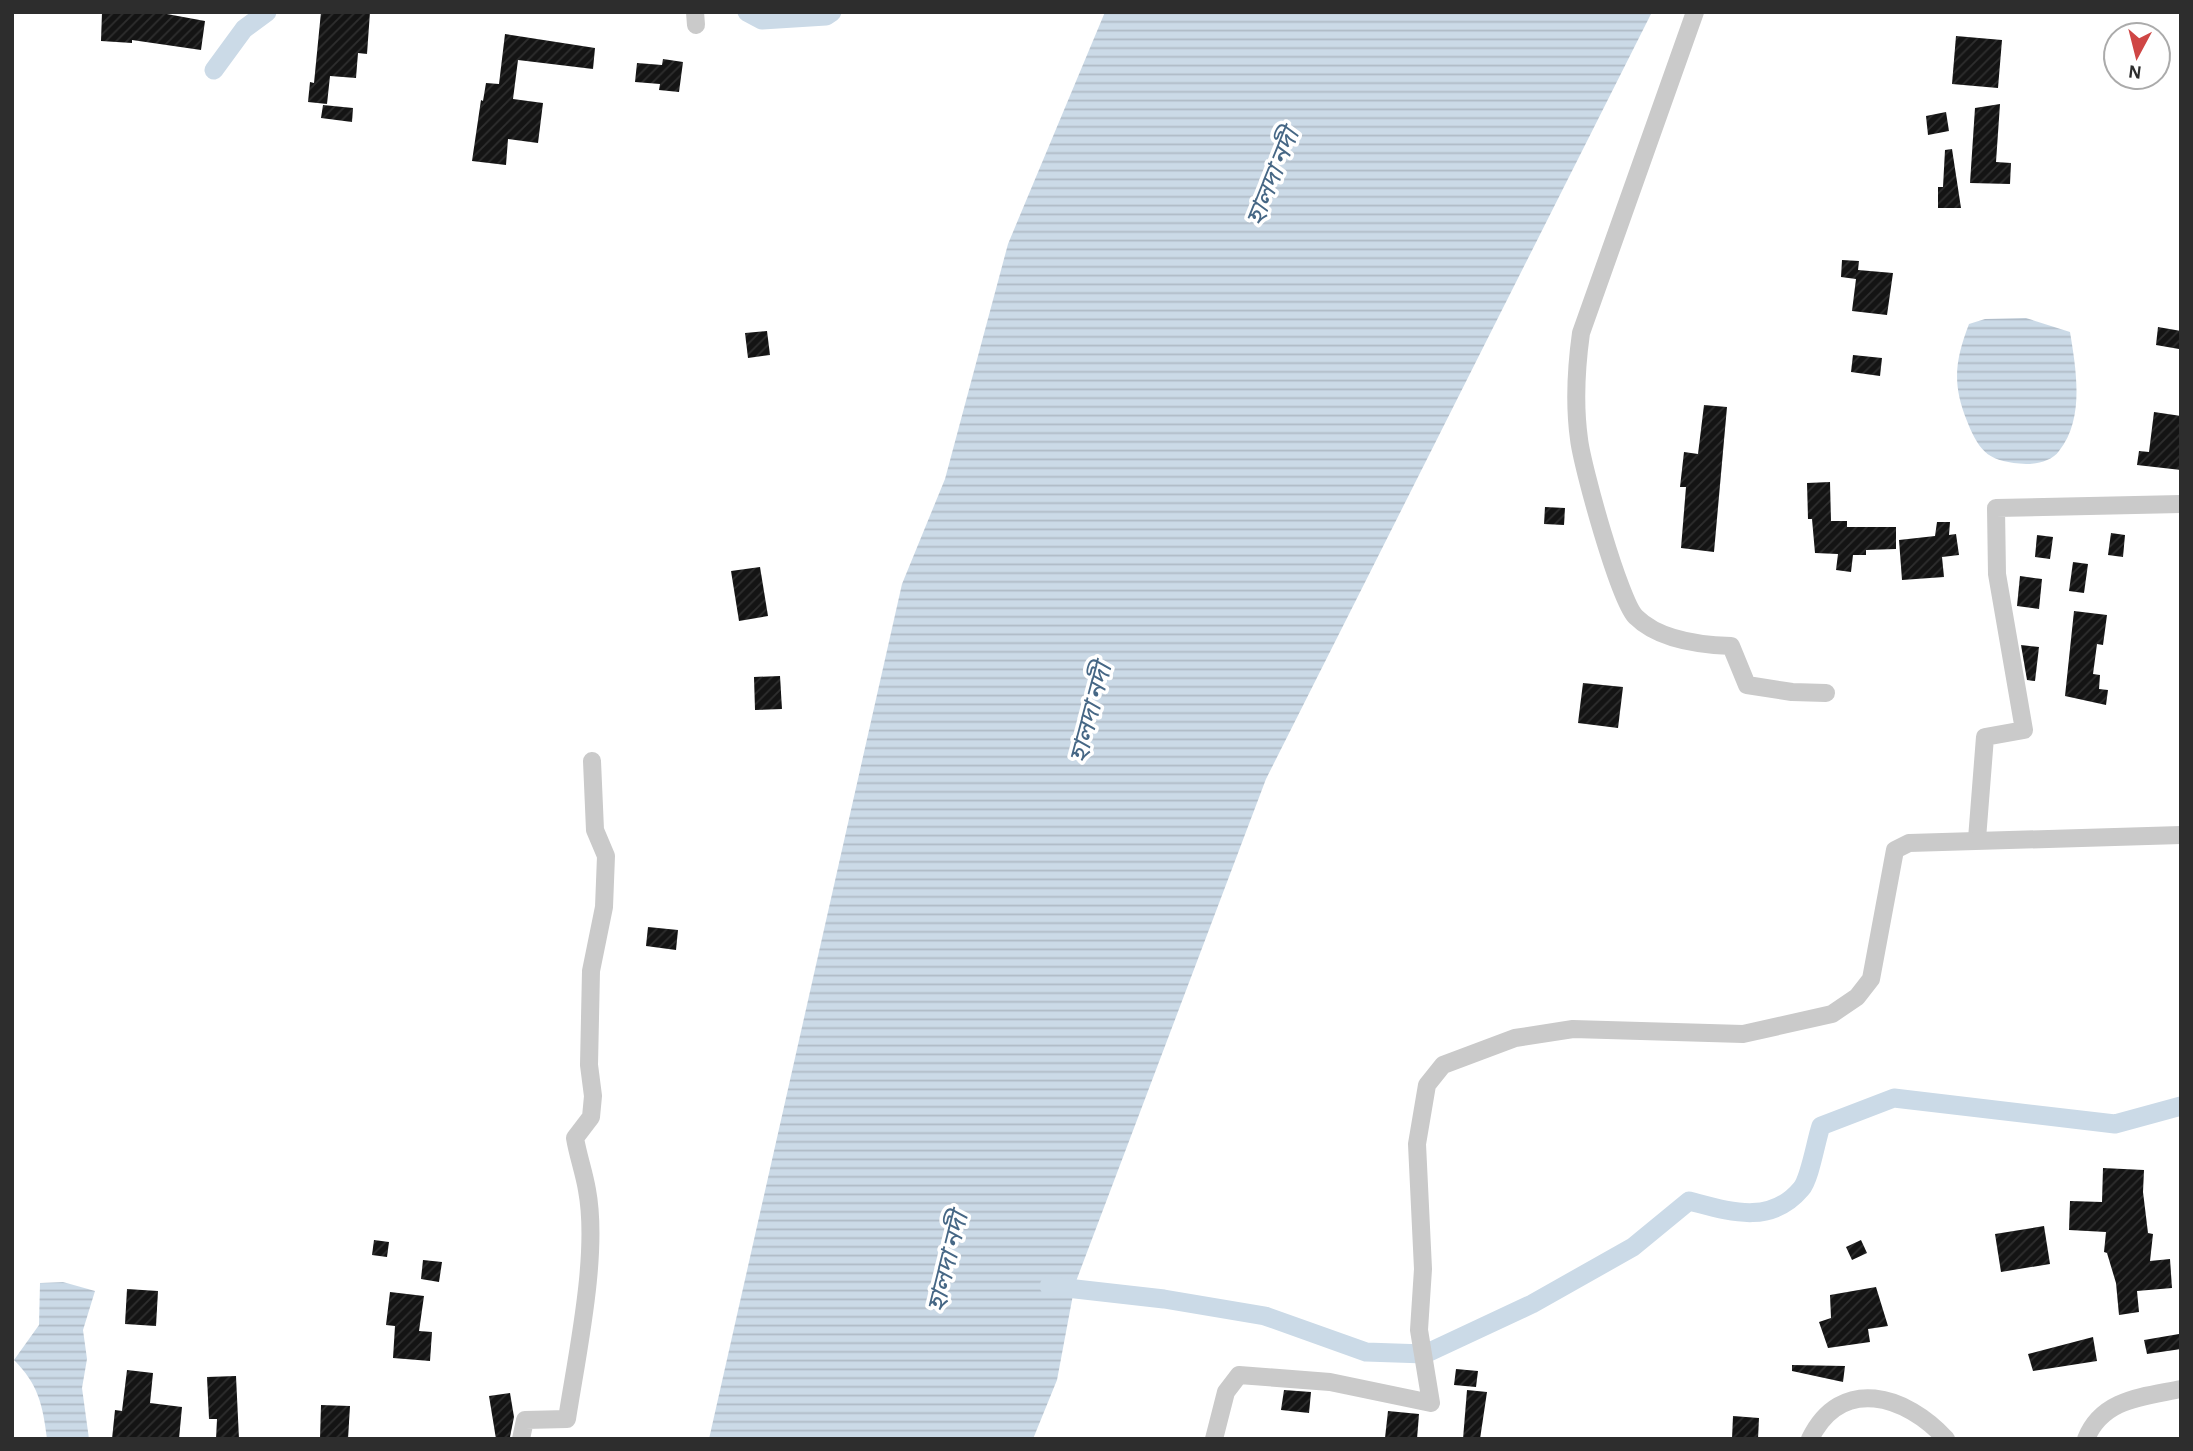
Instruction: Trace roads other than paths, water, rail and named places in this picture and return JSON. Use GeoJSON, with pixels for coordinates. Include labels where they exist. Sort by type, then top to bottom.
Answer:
{"type":"FeatureCollection","features":[{"type":"Feature","properties":{"kind":"street"},"geometry":{"type":"LineString","coordinates":[[1695,12],[1581,332],[1574,382],[1579,442],[1618,578],[1633,615],[1649,629],[1689,641],[1731,646],[1747,685],[1792,692],[1826,693]]}},
{"type":"Feature","properties":{"kind":"street"},"geometry":{"type":"LineString","coordinates":[[1977,839],[1985,737],[2025,730],[1997,574],[1996,508],[2181,505]]}},
{"type":"Feature","properties":{"kind":"street"},"geometry":{"type":"LineString","coordinates":[[521,1439],[525,1420],[567,1419],[584,1311],[589,1246],[587,1191],[575,1138],[591,1117],[591,971],[604,907],[606,856],[595,830],[592,761]]}},
{"type":"Feature","properties":{"kind":"street"},"geometry":{"type":"LineString","coordinates":[[1214,1439],[1226,1392],[1239,1375],[1330,1382],[1431,1403],[1419,1330],[1423,1269],[1417,1143],[1427,1085],[1443,1065],[1515,1038],[1573,1029],[1743,1034],[1832,1014],[1857,997],[1871,979],[1895,849],[1909,843],[2181,835]]}},
{"type":"Feature","properties":{"kind":"street"},"geometry":{"type":"LineString","coordinates":[[2086,1439],[2097,1416],[2114,1407],[2181,1389]]}},
{"type":"Feature","properties":{"kind":"street"},"geometry":{"type":"LineString","coordinates":[[1810,1439],[1838,1404],[1870,1396],[1896,1403],[1919,1416],[1945,1439]]}},
{"type":"Feature","properties":{"kind":"water","name":"হালদা নদী"},"geometry":{"type":"Polygon","coordinates":[[[1105,12],[1652,12],[1266,779],[1075,1284],[1057,1380],[1033,1439],[709,1439],[902,584],[945,479],[1008,244],[1105,12]]]}},
{"type":"Feature","properties":{"kind":"water"},"geometry":{"type":"Polygon","coordinates":[[[2026,318],[2070,332],[2076,393],[2073,424],[2059,451],[2044,461],[2026,464],[2003,461],[1982,449],[1962,408],[1957,372],[1969,324],[1985,319],[2026,318]]]}},
{"type":"Feature","properties":{"kind":"water"},"geometry":{"type":"Polygon","coordinates":[[[63,1282],[95,1291],[83,1330],[87,1359],[82,1388],[89,1439],[47,1439],[38,1396],[29,1378],[14,1360],[39,1325],[40,1283],[63,1282]]]}},
{"type":"Feature","properties":{"kind":"waterway"},"geometry":{"type":"LineString","coordinates":[[214,70],[244,29],[267,12]]}},
{"type":"Feature","properties":{"kind":"waterway"},"geometry":{"type":"LineString","coordinates":[[747,12],[762,20],[826,16],[832,12]]}},
{"type":"Feature","properties":{"kind":"waterway"},"geometry":{"type":"LineString","coordinates":[[1049,1286],[1164,1299],[1265,1316],[1366,1352],[1425,1354],[1532,1304],[1633,1247],[1689,1201],[1748,1213],[1776,1208],[1789,1201],[1804,1184],[1821,1126],[1894,1098],[2115,1124],[2181,1106]]}}]}
